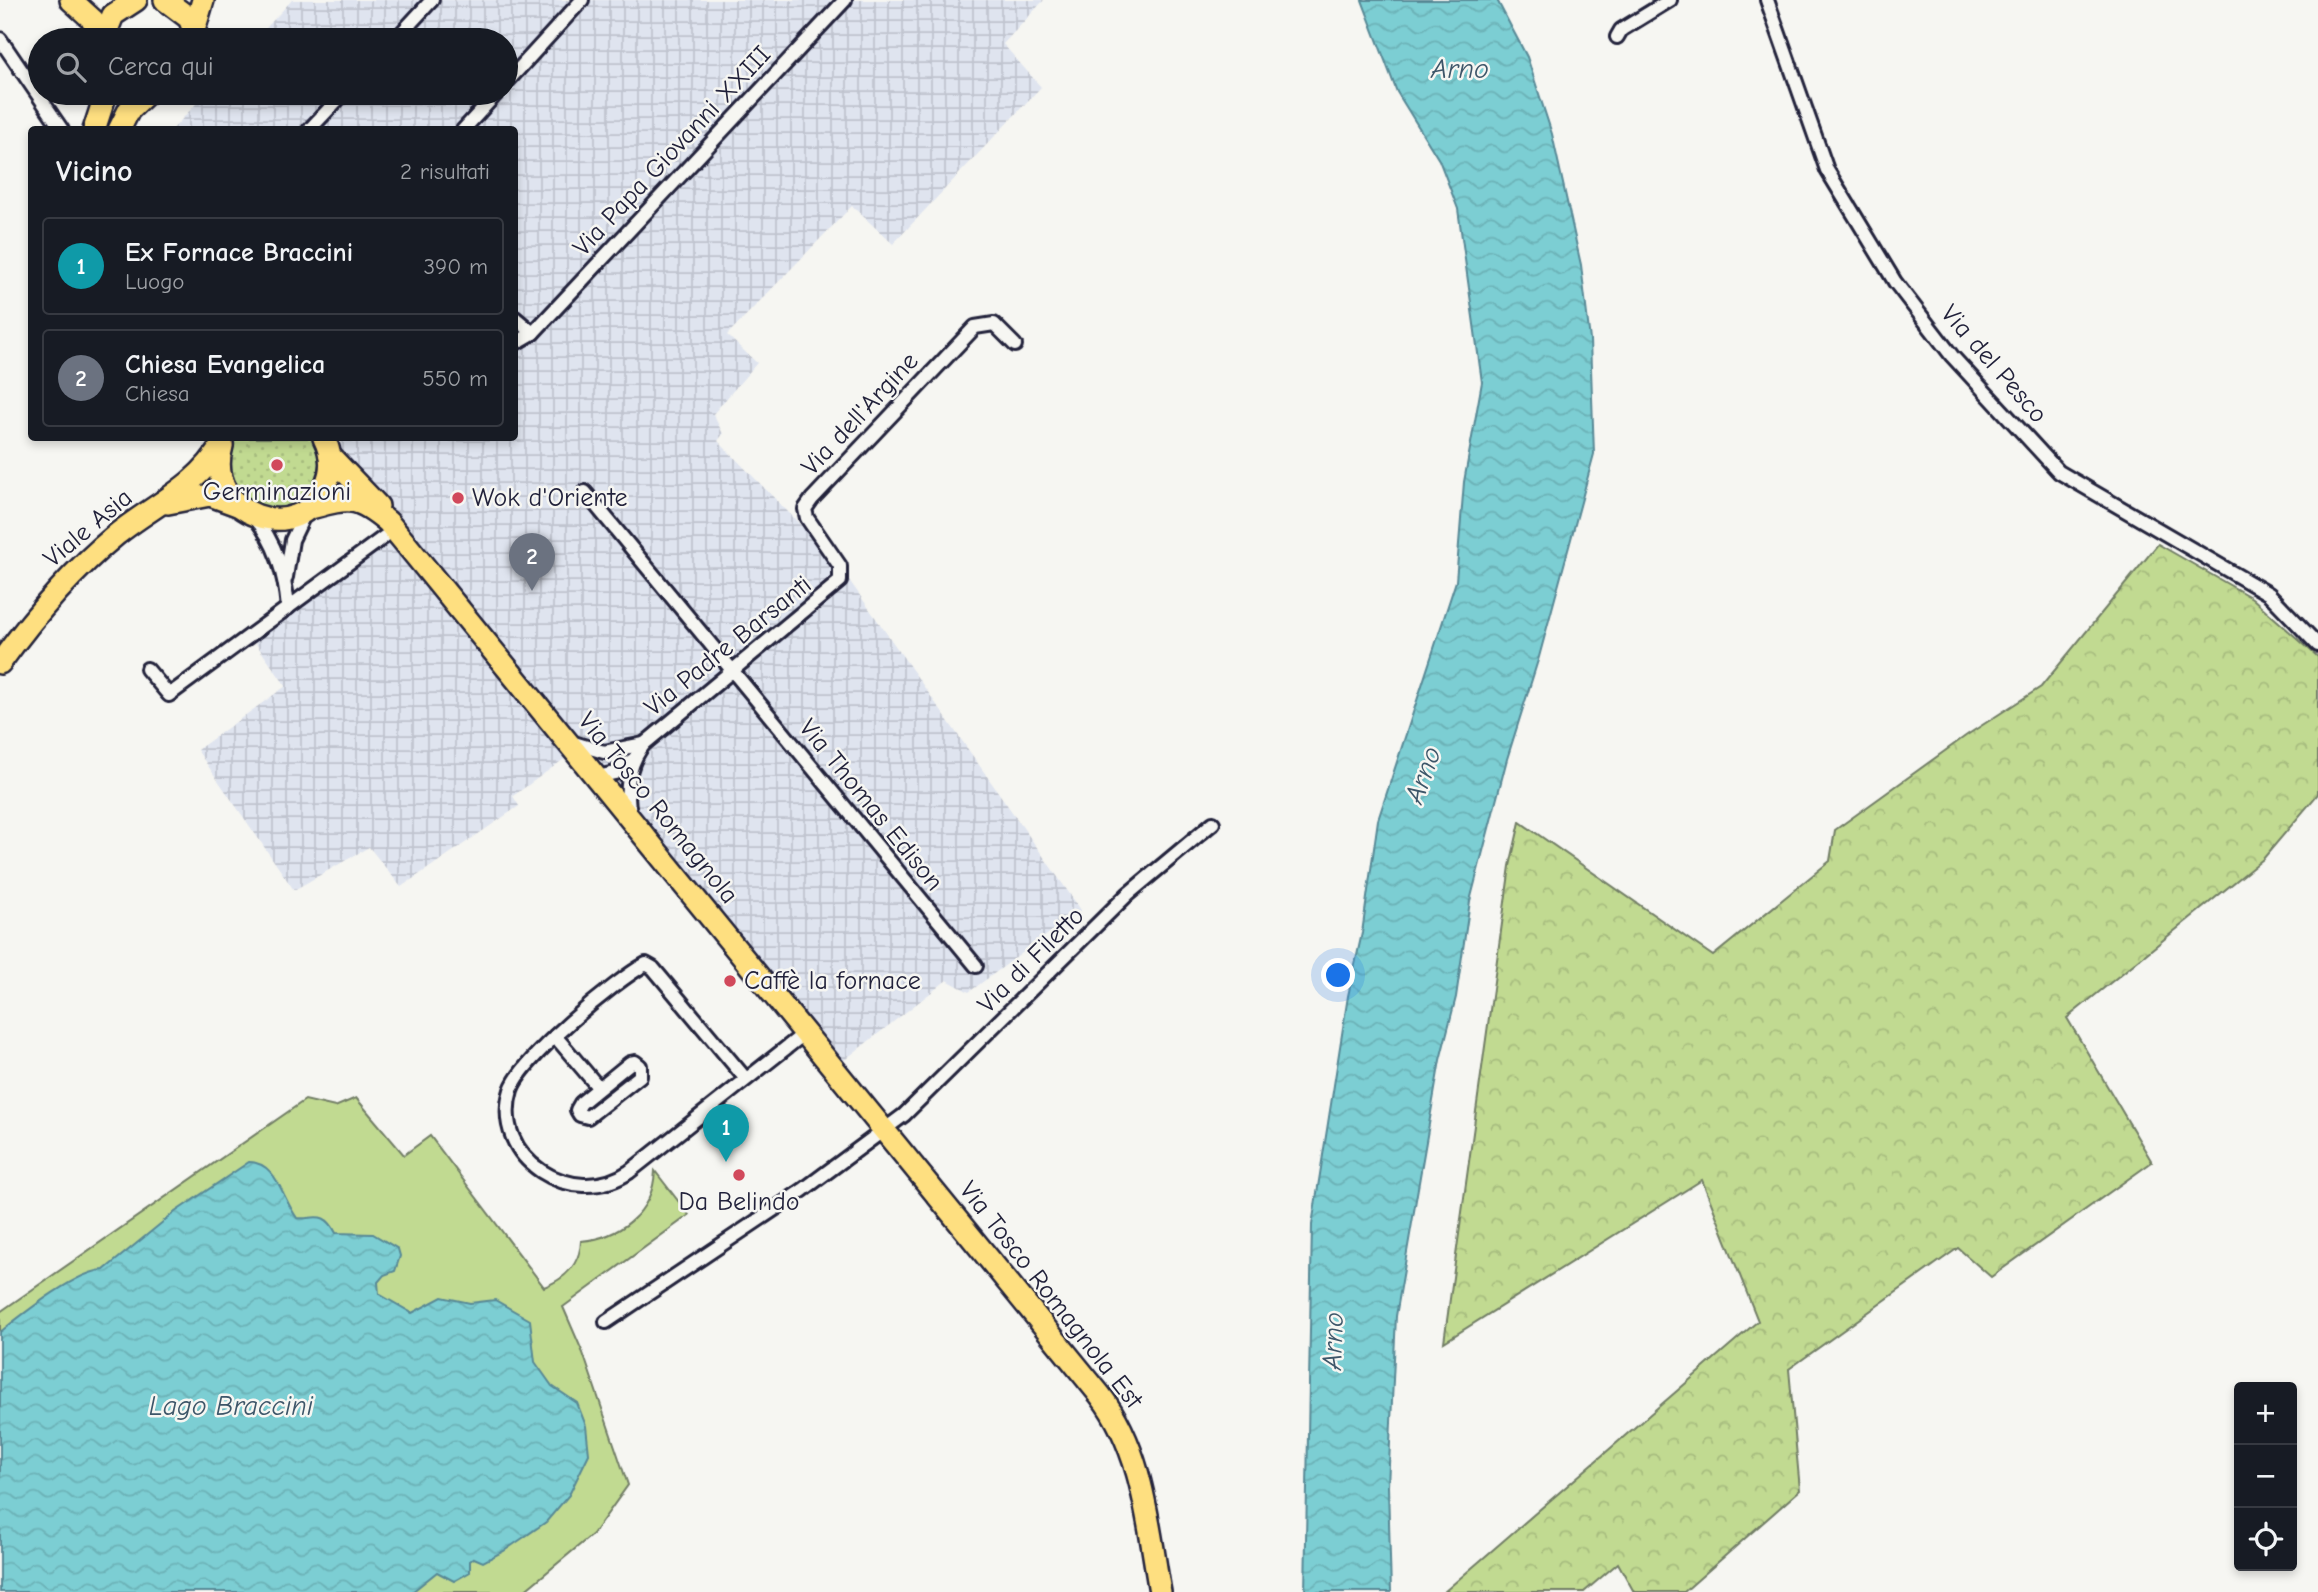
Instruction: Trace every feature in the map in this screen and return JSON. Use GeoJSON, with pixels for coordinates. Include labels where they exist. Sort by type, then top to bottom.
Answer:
{"type":"FeatureCollection","features":[{"type":"Feature","properties":{"kind":"main road"},"geometry":{"type":"LineString","coordinates":[[72,0],[93,20],[97,28]]}},
{"type":"Feature","properties":{"kind":"main road"},"geometry":{"type":"LineString","coordinates":[[107,0],[135,0]]}},
{"type":"Feature","properties":{"kind":"main road"},"geometry":{"type":"LineString","coordinates":[[108,28],[113,15],[135,0]]}},
{"type":"Feature","properties":{"kind":"main road"},"geometry":{"type":"LineString","coordinates":[[165,0],[183,10],[193,28]]}},
{"type":"Feature","properties":{"kind":"main road"},"geometry":{"type":"LineString","coordinates":[[197,28],[203,0]]}},
{"type":"Feature","properties":{"kind":"main road"},"geometry":{"type":"LineString","coordinates":[[95,126],[102,105]]}},
{"type":"Feature","properties":{"kind":"main road"},"geometry":{"type":"LineString","coordinates":[[121,126],[135,105]]}},
{"type":"Feature","properties":{"kind":"main road"},"geometry":{"type":"LineString","coordinates":[[224,441],[219,472],[225,490],[245,510]]}},
{"type":"Feature","properties":{"kind":"main road","name":"Viale Asia"},"geometry":{"type":"LineString","coordinates":[[0,663],[71,577],[117,535],[201,472],[224,441]]}},
{"type":"Feature","properties":{"kind":"main road"},"geometry":{"type":"LineString","coordinates":[[307,509],[317,500],[327,482],[329,446]]}},
{"type":"Feature","properties":{"kind":"main road","name":"Via Tosco Romagnola"},"geometry":{"type":"LineString","coordinates":[[329,446],[376,503],[386,530]]}},
{"type":"Feature","properties":{"kind":"main road","name":"Via Tosco Romagnola"},"geometry":{"type":"LineString","coordinates":[[162,503],[211,495],[245,510],[281,519],[307,509],[349,499],[363,503],[561,733],[883,1130]]}},
{"type":"Feature","properties":{"kind":"main road","name":"Via Tosco Romagnola Est"},"geometry":{"type":"LineString","coordinates":[[883,1130],[1120,1424],[1136,1464],[1160,1592]]}},
{"type":"Feature","properties":{"kind":"street"},"geometry":{"type":"LineString","coordinates":[[406,28],[432,0]]}},
{"type":"Feature","properties":{"kind":"street"},"geometry":{"type":"LineString","coordinates":[[518,70],[582,0]]}},
{"type":"Feature","properties":{"kind":"street","name":"Via Papa Giovanni XXIII"},"geometry":{"type":"LineString","coordinates":[[518,342],[533,333],[845,0]]}},
{"type":"Feature","properties":{"kind":"street"},"geometry":{"type":"LineString","coordinates":[[1617,37],[1621,30],[1670,0]]}},
{"type":"Feature","properties":{"kind":"street","name":"Via del Pesco"},"geometry":{"type":"LineString","coordinates":[[1767,0],[1828,170],[1895,282],[1952,356],[2059,472],[2269,594],[2318,645]]}},
{"type":"Feature","properties":{"kind":"street"},"geometry":{"type":"LineString","coordinates":[[0,38],[28,80]]}},
{"type":"Feature","properties":{"kind":"street"},"geometry":{"type":"LineString","coordinates":[[45,105],[59,126]]}},
{"type":"Feature","properties":{"kind":"street"},"geometry":{"type":"LineString","coordinates":[[313,126],[333,105]]}},
{"type":"Feature","properties":{"kind":"street"},"geometry":{"type":"LineString","coordinates":[[467,126],[485,105]]}},
{"type":"Feature","properties":{"kind":"street"},"geometry":{"type":"LineString","coordinates":[[518,320],[533,333]]}},
{"type":"Feature","properties":{"kind":"street","name":"Via dell'Argine"},"geometry":{"type":"LineString","coordinates":[[839,583],[842,573],[840,566],[808,522],[805,513],[808,505],[975,327],[988,323],[996,325],[1015,345]]}},
{"type":"Feature","properties":{"kind":"street","name":"Via Thomas Edison"},"geometry":{"type":"LineString","coordinates":[[585,492],[976,967]]}},
{"type":"Feature","properties":{"kind":"street"},"geometry":{"type":"LineString","coordinates":[[288,608],[286,584],[292,540],[307,509]]}},
{"type":"Feature","properties":{"kind":"street"},"geometry":{"type":"LineString","coordinates":[[245,510],[271,539],[286,584]]}},
{"type":"Feature","properties":{"kind":"street"},"geometry":{"type":"LineString","coordinates":[[147,668],[169,695],[288,608],[386,530]]}},
{"type":"Feature","properties":{"kind":"street","name":"Via Padre Barsanti"},"geometry":{"type":"LineString","coordinates":[[633,821],[628,783],[635,759],[644,744],[839,583]]}},
{"type":"Feature","properties":{"kind":"street","name":"Via Padre Barsanti"},"geometry":{"type":"LineString","coordinates":[[561,733],[587,749],[614,751],[644,744]]}},
{"type":"Feature","properties":{"kind":"street"},"geometry":{"type":"LineString","coordinates":[[597,777],[606,758],[614,751]]}},
{"type":"Feature","properties":{"kind":"street"},"geometry":{"type":"LineString","coordinates":[[597,777],[615,773],[635,759]]}},
{"type":"Feature","properties":{"kind":"street","name":"Via di Filetto"},"geometry":{"type":"LineString","coordinates":[[606,1322],[751,1225],[918,1102],[1128,894],[1213,823]]}},
{"type":"Feature","properties":{"kind":"street"},"geometry":{"type":"LineString","coordinates":[[745,1078],[648,964],[555,1036],[521,1071],[511,1090],[509,1110],[512,1130],[524,1156],[540,1172],[566,1184],[599,1185],[624,1175],[805,1033]]}},
{"type":"Feature","properties":{"kind":"street"},"geometry":{"type":"LineString","coordinates":[[555,1036],[599,1088]]}},
{"type":"Feature","properties":{"kind":"street"},"geometry":{"type":"LineString","coordinates":[[635,1062],[640,1066],[639,1077],[588,1117],[582,1116],[578,1110],[579,1105],[599,1088],[630,1063],[635,1062]]}},
{"type":"Feature","properties":{"kind":"shaded area"},"geometry":{"type":"Polygon","coordinates":[[[292,0],[1044,0],[1003,44],[1041,87],[893,244],[852,206],[727,335],[757,363],[713,414],[723,434],[718,441],[795,519],[849,580],[1081,910],[969,992],[947,980],[829,1072],[567,757],[513,796],[519,806],[401,887],[369,847],[294,890],[197,750],[286,686],[254,641],[407,529],[342,458],[340,441],[518,441],[518,126],[176,126],[195,105],[518,105],[518,28],[266,28],[292,0]]]}},
{"type":"Feature","properties":{"kind":"green space"},"geometry":{"type":"Polygon","coordinates":[[[235,441],[313,441],[320,460],[315,483],[301,500],[285,508],[268,509],[252,503],[239,492],[231,476],[229,458],[235,441]]]}},
{"type":"Feature","properties":{"kind":"green space"},"geometry":{"type":"Polygon","coordinates":[[[2158,544],[2252,598],[2318,657],[2318,794],[2263,859],[2067,1018],[2152,1162],[1991,1277],[1958,1248],[1789,1369],[1800,1490],[1684,1592],[1634,1592],[1618,1563],[1584,1592],[1444,1592],[1758,1321],[1702,1180],[1444,1342],[1510,866],[1520,822],[1713,956],[1830,861],[1835,830],[1967,735],[2041,687],[2158,544]]]}},
{"type":"Feature","properties":{"kind":"green space","name":"Lago Braccini"},"geometry":{"type":"Polygon","coordinates":[[[356,1098],[404,1155],[430,1136],[544,1287],[570,1270],[578,1257],[581,1241],[608,1235],[632,1221],[648,1199],[655,1171],[689,1215],[563,1307],[583,1353],[628,1485],[593,1534],[523,1592],[0,1592],[0,1312],[305,1100],[335,1107],[356,1098]]]}},
{"type":"Feature","properties":{"kind":"water","name":"Arno"},"geometry":{"type":"Polygon","coordinates":[[[1362,0],[1497,0],[1527,57],[1552,134],[1581,265],[1590,340],[1594,454],[1539,657],[1507,759],[1470,901],[1456,997],[1440,1060],[1396,1316],[1388,1486],[1391,1592],[1305,1592],[1312,1225],[1348,996],[1362,933],[1378,820],[1456,581],[1464,482],[1482,382],[1458,209],[1439,160],[1397,92],[1362,0]]]}},
{"type":"Feature","properties":{"kind":"water","name":"Lago Braccini"},"geometry":{"type":"Polygon","coordinates":[[[249,1162],[266,1168],[273,1174],[297,1218],[323,1218],[336,1233],[373,1234],[398,1249],[400,1256],[395,1271],[384,1275],[378,1282],[379,1294],[412,1313],[442,1297],[470,1303],[495,1300],[530,1320],[535,1362],[552,1386],[577,1403],[586,1426],[589,1454],[569,1495],[546,1522],[504,1551],[483,1562],[474,1558],[470,1561],[470,1572],[454,1581],[437,1572],[412,1592],[0,1592],[0,1332],[66,1285],[80,1277],[104,1270],[175,1212],[249,1162]]]}},
{"type":"Feature","properties":{"kind":"place","name":"Germinazioni"},"geometry":{"type":"Point","coordinates":[277,465]}},
{"type":"Feature","properties":{"kind":"place","name":"Wok d'Oriente"},"geometry":{"type":"Point","coordinates":[458,498]}},
{"type":"Feature","properties":{"kind":"place","name":"Chiesa Evangelica"},"geometry":{"type":"Point","coordinates":[532,591]}},
{"type":"Feature","properties":{"kind":"place","name":"Caffè la fornace"},"geometry":{"type":"Point","coordinates":[730,981]}},
{"type":"Feature","properties":{"kind":"place","name":"Ex Fornace Braccini"},"geometry":{"type":"Point","coordinates":[726,1162]}},
{"type":"Feature","properties":{"kind":"place","name":"Da Belindo"},"geometry":{"type":"Point","coordinates":[739,1175]}}]}
